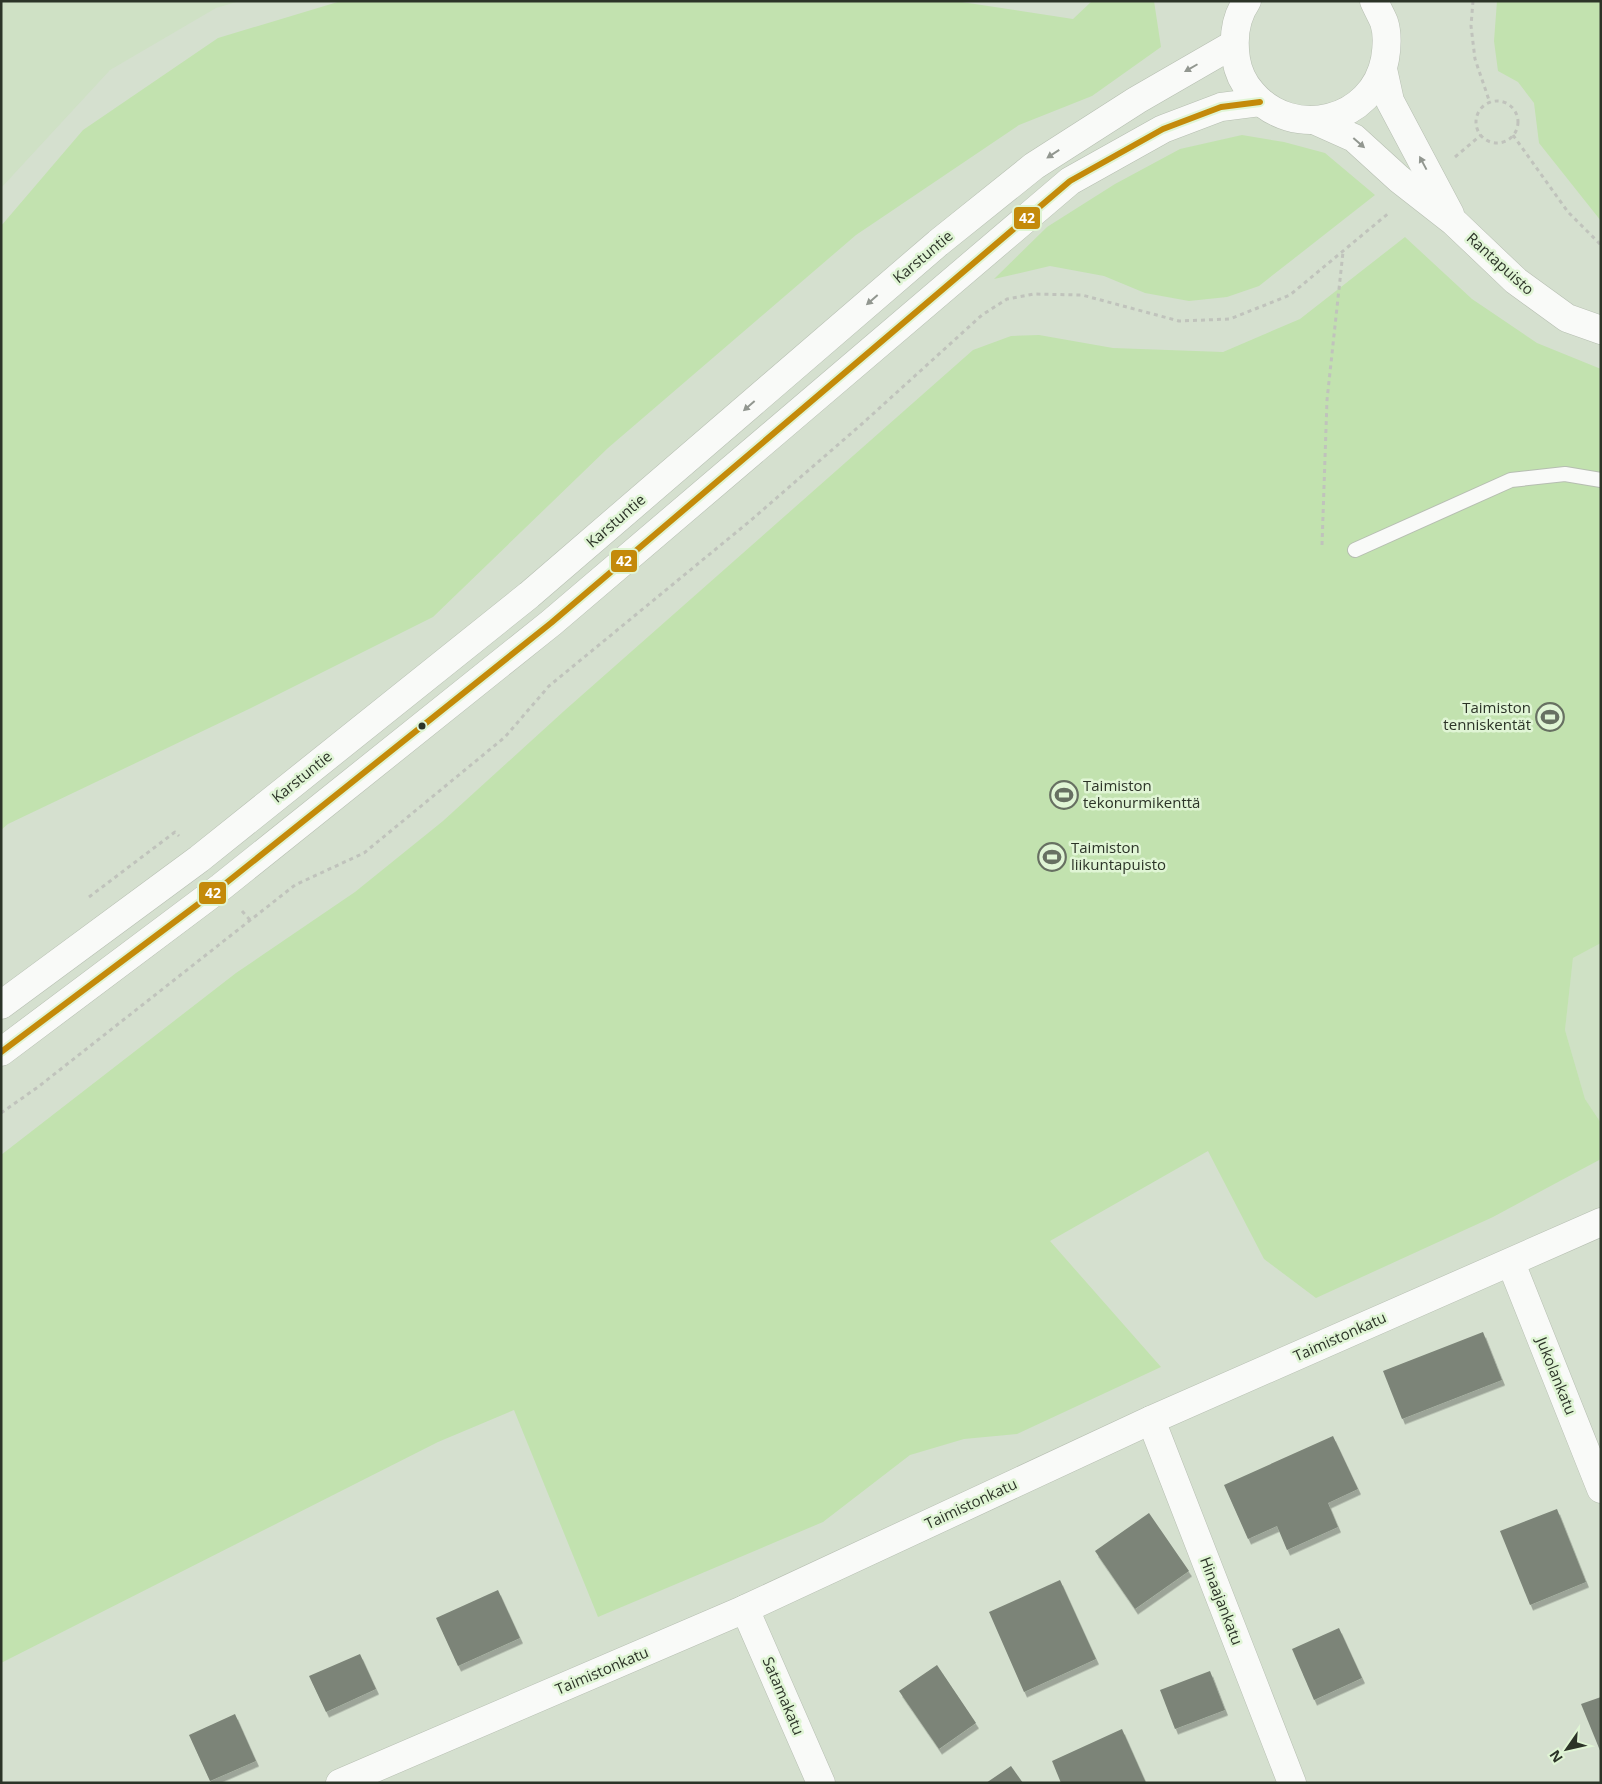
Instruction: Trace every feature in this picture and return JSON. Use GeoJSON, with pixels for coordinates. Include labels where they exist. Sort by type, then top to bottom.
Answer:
{"type":"FeatureCollection","features":[{"type":"Feature","properties":{"kind":"main road"},"geometry":{"type":"LineString","coordinates":[[1247,1],[1237,23],[1234,44],[1237,65],[1246,85],[1260,102],[1277,113],[1296,119],[1316,121],[1338,116],[1357,105],[1373,89],[1383,69],[1387,46],[1386,38],[1384,23],[1374,1]]}},
{"type":"Feature","properties":{"kind":"main road","name":"Karstuntie"},"geometry":{"type":"LineString","coordinates":[[1,1005],[199,859],[529,595],[938,243],[1034,166],[1136,100],[1234,44]]}},
{"type":"Feature","properties":{"kind":"main road","name":"Rantapuisto"},"geometry":{"type":"LineString","coordinates":[[1383,69],[1390,101],[1454,222]]}},
{"type":"Feature","properties":{"kind":"main road"},"geometry":{"type":"LineString","coordinates":[[1,1052],[221,887],[551,623],[1070,181],[1163,129],[1221,107],[1260,102]]}},
{"type":"Feature","properties":{"kind":"main road","name":"Rantapuisto"},"geometry":{"type":"LineString","coordinates":[[1316,121],[1354,138],[1399,180],[1454,222],[1516,281],[1567,318],[1601,330]]}},
{"type":"Feature","properties":{"kind":"main road","name":"Taimistonkatu"},"geometry":{"type":"LineString","coordinates":[[340,1783],[745,1609],[1151,1420],[1601,1222]]}},
{"type":"Feature","properties":{"kind":"main road","name":"Jukolankatu"},"geometry":{"type":"LineString","coordinates":[[1511,1263],[1601,1490]]}},
{"type":"Feature","properties":{"kind":"main road","name":"Hinaajankatu"},"geometry":{"type":"LineString","coordinates":[[1151,1420],[1292,1783]]}},
{"type":"Feature","properties":{"kind":"main road","name":"Satamakatu"},"geometry":{"type":"LineString","coordinates":[[745,1609],[820,1783]]}},
{"type":"Feature","properties":{"kind":"lane"},"geometry":{"type":"LineString","coordinates":[[1355,550],[1511,480],[1565,474],[1601,480]]}},
{"type":"Feature","properties":{"kind":"path"},"geometry":{"type":"LineString","coordinates":[[1473,1],[1471,26],[1475,59],[1490,102]]}},
{"type":"Feature","properties":{"kind":"path"},"geometry":{"type":"LineString","coordinates":[[1490,102],[1505,103],[1513,108],[1516,114],[1517,129],[1513,135],[1501,143],[1487,140],[1478,129],[1478,115],[1484,106],[1490,102]]}},
{"type":"Feature","properties":{"kind":"path"},"geometry":{"type":"LineString","coordinates":[[1450,162],[1481,135]]}},
{"type":"Feature","properties":{"kind":"path"},"geometry":{"type":"LineString","coordinates":[[1513,135],[1568,212],[1601,245]]}},
{"type":"Feature","properties":{"kind":"path"},"geometry":{"type":"LineString","coordinates":[[1,1113],[38,1087],[295,885],[364,853],[504,738],[549,686],[750,521],[863,423],[982,315],[1007,299],[1034,294],[1062,294],[1082,295],[1179,320],[1230,319],[1290,295],[1396,206]]}},
{"type":"Feature","properties":{"kind":"path"},"geometry":{"type":"LineString","coordinates":[[1322,545],[1327,400],[1343,251]]}},
{"type":"Feature","properties":{"kind":"shaded area"},"geometry":{"type":"Polygon","coordinates":[[[1,1],[240,1],[216,8],[110,70],[1,188],[1,1]]]}},
{"type":"Feature","properties":{"kind":"shaded area"},"geometry":{"type":"Polygon","coordinates":[[[1601,943],[1601,1123],[1585,1099],[1565,1030],[1573,958],[1601,943]]]}},
{"type":"Feature","properties":{"kind":"green space"},"geometry":{"type":"Polygon","coordinates":[[[341,1],[955,1],[1073,19],[1092,1],[1154,1],[1161,47],[1092,96],[1019,125],[856,235],[608,448],[433,617],[251,708],[8,824],[1,830],[1,226],[83,130],[218,38],[341,1]]]}},
{"type":"Feature","properties":{"kind":"green space"},"geometry":{"type":"Polygon","coordinates":[[[1497,1],[1601,1],[1601,221],[1539,143],[1534,103],[1518,82],[1498,71],[1494,41],[1497,1]]]}},
{"type":"Feature","properties":{"kind":"green space"},"geometry":{"type":"Polygon","coordinates":[[[1242,135],[1284,142],[1325,153],[1375,195],[1259,286],[1227,297],[1189,301],[1145,293],[1104,276],[1050,266],[994,279],[1047,227],[1115,184],[1180,149],[1242,135]]]}},
{"type":"Feature","properties":{"kind":"green space","name":"Taimiston liikuntapuisto"},"geometry":{"type":"Polygon","coordinates":[[[1405,237],[1472,299],[1537,343],[1601,369],[1601,943],[1573,958],[1565,1030],[1585,1099],[1601,1123],[1601,1159],[1493,1217],[1316,1298],[1264,1259],[1208,1151],[1050,1241],[1161,1367],[1017,1434],[964,1439],[910,1455],[823,1522],[598,1617],[514,1410],[438,1442],[1,1663],[1,1155],[236,973],[355,892],[443,821],[564,711],[973,350],[1011,336],[1039,335],[1113,348],[1223,352],[1300,319],[1405,237]]]}},
{"type":"Feature","properties":{"kind":"building"},"geometry":{"type":"Polygon","coordinates":[[[1483,1332],[1502,1380],[1402,1419],[1383,1371],[1483,1332]]]}},
{"type":"Feature","properties":{"kind":"building"},"geometry":{"type":"Polygon","coordinates":[[[1333,1436],[1358,1489],[1328,1503],[1338,1527],[1287,1550],[1277,1526],[1248,1539],[1224,1485],[1333,1436]]]}},
{"type":"Feature","properties":{"kind":"building"},"geometry":{"type":"Polygon","coordinates":[[[1557,1509],[1586,1582],[1530,1605],[1500,1531],[1557,1509]]]}},
{"type":"Feature","properties":{"kind":"building"},"geometry":{"type":"Polygon","coordinates":[[[1149,1513],[1189,1571],[1135,1609],[1095,1551],[1149,1513]]]}},
{"type":"Feature","properties":{"kind":"building"},"geometry":{"type":"Polygon","coordinates":[[[1060,1580],[1096,1659],[1024,1692],[989,1612],[1060,1580]]]}},
{"type":"Feature","properties":{"kind":"building"},"geometry":{"type":"Polygon","coordinates":[[[498,1590],[520,1638],[458,1666],[436,1618],[498,1590]]]}},
{"type":"Feature","properties":{"kind":"building"},"geometry":{"type":"Polygon","coordinates":[[[1339,1628],[1362,1678],[1314,1700],[1292,1649],[1339,1628]]]}},
{"type":"Feature","properties":{"kind":"building"},"geometry":{"type":"Polygon","coordinates":[[[360,1654],[376,1689],[326,1712],[309,1676],[360,1654]]]}},
{"type":"Feature","properties":{"kind":"building"},"geometry":{"type":"Polygon","coordinates":[[[937,1665],[976,1723],[939,1749],[899,1691],[937,1665]]]}},
{"type":"Feature","properties":{"kind":"building"},"geometry":{"type":"Polygon","coordinates":[[[1210,1671],[1225,1710],[1175,1729],[1160,1690],[1210,1671]]]}},
{"type":"Feature","properties":{"kind":"building"},"geometry":{"type":"Polygon","coordinates":[[[1601,1697],[1601,1753],[1581,1704],[1601,1697]]]}},
{"type":"Feature","properties":{"kind":"building"},"geometry":{"type":"Polygon","coordinates":[[[235,1714],[256,1761],[210,1781],[189,1735],[235,1714]]]}},
{"type":"Feature","properties":{"kind":"building"},"geometry":{"type":"Polygon","coordinates":[[[1122,1729],[1146,1783],[1061,1783],[1052,1761],[1122,1729]]]}},
{"type":"Feature","properties":{"kind":"building"},"geometry":{"type":"Polygon","coordinates":[[[1011,1766],[1023,1783],[986,1783],[1011,1766]]]}},
{"type":"Feature","properties":{"kind":"transit line","name":"42"},"geometry":{"type":"LineString","coordinates":[[1,1052],[221,887],[551,623],[1070,181],[1163,129],[1221,107],[1260,102]]}},
{"type":"Feature","properties":{"kind":"place","name":"Taimiston tenniskentät"},"geometry":{"type":"Point","coordinates":[1550,717]}},
{"type":"Feature","properties":{"kind":"place","name":"Taimiston tekonurmikenttä"},"geometry":{"type":"Point","coordinates":[1064,795]}},
{"type":"Feature","properties":{"kind":"place","name":"Taimiston liikuntapuisto"},"geometry":{"type":"Point","coordinates":[1052,857]}}]}
